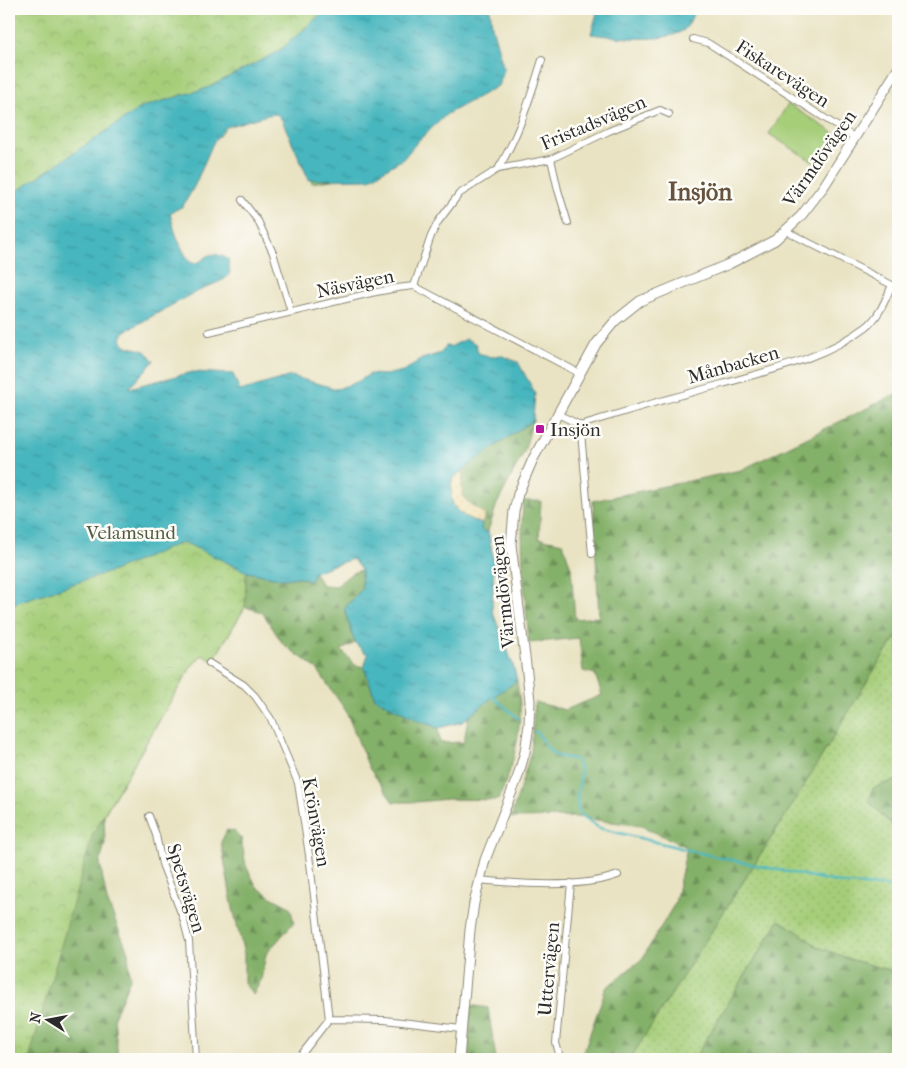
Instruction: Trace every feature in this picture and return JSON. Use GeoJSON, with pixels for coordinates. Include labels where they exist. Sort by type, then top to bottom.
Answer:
{"type":"FeatureCollection","features":[{"type":"Feature","properties":{"kind":"main road","name":"Värmdövägen"},"geometry":{"type":"LineString","coordinates":[[459,1059],[470,930],[479,880],[518,776],[525,752],[529,725],[530,702],[511,545],[514,511],[518,494],[533,459],[579,373],[602,336],[615,321],[640,301],[729,264],[775,240],[811,203],[898,69]]}},
{"type":"Feature","properties":{"kind":"street","name":"Fiskarevägen"},"geometry":{"type":"LineString","coordinates":[[693,39],[708,43],[854,137]]}},
{"type":"Feature","properties":{"kind":"street"},"geometry":{"type":"LineString","coordinates":[[498,169],[509,151],[521,124],[542,60]]}},
{"type":"Feature","properties":{"kind":"street","name":"Fristadsvägen"},"geometry":{"type":"LineString","coordinates":[[414,286],[438,222],[459,194],[498,169],[551,159],[609,131],[660,110],[669,114]]}},
{"type":"Feature","properties":{"kind":"street"},"geometry":{"type":"LineString","coordinates":[[551,159],[568,223]]}},
{"type":"Feature","properties":{"kind":"street"},"geometry":{"type":"LineString","coordinates":[[242,200],[258,221],[273,253],[291,312]]}},
{"type":"Feature","properties":{"kind":"street"},"geometry":{"type":"LineString","coordinates":[[786,230],[895,287]]}},
{"type":"Feature","properties":{"kind":"street","name":"Näsvägen"},"geometry":{"type":"LineString","coordinates":[[209,332],[372,293],[414,286],[579,373]]}},
{"type":"Feature","properties":{"kind":"street","name":"Månbacken"},"geometry":{"type":"LineString","coordinates":[[582,426],[799,360],[834,347],[867,326],[876,317],[895,287]]}},
{"type":"Feature","properties":{"kind":"street"},"geometry":{"type":"LineString","coordinates":[[558,414],[582,426],[580,433],[592,554]]}},
{"type":"Feature","properties":{"kind":"street","name":"Krönvägen"},"geometry":{"type":"LineString","coordinates":[[209,663],[244,685],[256,696],[271,719],[298,783],[310,855],[329,1019]]}},
{"type":"Feature","properties":{"kind":"street","name":"Spetsvägen"},"geometry":{"type":"LineString","coordinates":[[149,816],[156,835],[162,864],[183,918],[189,941],[196,1059]]}},
{"type":"Feature","properties":{"kind":"street"},"geometry":{"type":"LineString","coordinates":[[479,880],[522,884],[571,883],[603,880],[618,875]]}},
{"type":"Feature","properties":{"kind":"street","name":"Uttervägen"},"geometry":{"type":"LineString","coordinates":[[560,1057],[556,1043],[571,883]]}},
{"type":"Feature","properties":{"kind":"street"},"geometry":{"type":"LineString","coordinates":[[298,1059],[329,1019],[385,1020],[461,1029]]}},
{"type":"Feature","properties":{"kind":"green space","name":"Insjön"},"geometry":{"type":"Polygon","coordinates":[[[9,9],[473,9],[363,175],[312,183],[294,137],[287,91],[211,118],[94,333],[118,410],[222,420],[533,420],[452,479],[451,489],[451,497],[456,509],[466,517],[482,524],[483,532],[488,531],[494,563],[492,610],[513,665],[517,681],[493,697],[462,722],[438,728],[419,721],[375,697],[364,667],[368,655],[355,643],[345,611],[345,608],[362,589],[361,570],[353,559],[314,572],[310,581],[298,577],[284,579],[247,572],[245,607],[213,661],[202,655],[191,667],[93,833],[29,1059],[9,1059],[9,9]]]}},
{"type":"Feature","properties":{"kind":"green space"},"geometry":{"type":"Polygon","coordinates":[[[788,104],[837,135],[818,165],[769,134],[788,104]]]}},
{"type":"Feature","properties":{"kind":"green space"},"geometry":{"type":"Polygon","coordinates":[[[898,393],[898,635],[877,665],[794,802],[630,1059],[581,1059],[606,988],[642,959],[675,903],[687,847],[641,826],[576,817],[511,818],[531,752],[535,702],[565,710],[602,695],[595,674],[583,671],[579,638],[529,643],[523,554],[523,501],[541,501],[539,538],[563,543],[571,568],[575,619],[599,617],[593,501],[741,470],[898,393]]]}},
{"type":"Feature","properties":{"kind":"green space"},"geometry":{"type":"Polygon","coordinates":[[[533,420],[524,452],[497,504],[488,531],[484,532],[481,528],[482,523],[470,519],[452,479],[533,420]]]}},
{"type":"Feature","properties":{"kind":"green space"},"geometry":{"type":"Polygon","coordinates":[[[183,542],[284,579],[298,577],[310,581],[314,572],[322,585],[336,586],[352,573],[361,570],[362,589],[345,608],[355,643],[341,650],[355,665],[364,667],[375,698],[419,721],[438,728],[440,743],[464,742],[468,718],[492,697],[517,681],[520,705],[519,724],[516,747],[507,779],[498,800],[448,799],[393,802],[369,768],[346,711],[317,669],[283,644],[262,612],[245,607],[213,661],[202,655],[191,667],[104,815],[105,843],[100,863],[107,901],[128,952],[130,979],[114,1017],[118,1059],[9,1059],[9,605],[183,542]]]}},
{"type":"Feature","properties":{"kind":"green space"},"geometry":{"type":"Polygon","coordinates":[[[898,635],[898,781],[893,781],[881,815],[898,831],[898,967],[892,971],[849,959],[818,947],[779,920],[694,1059],[630,1059],[794,802],[877,665],[898,635]]]}},
{"type":"Feature","properties":{"kind":"green space"},"geometry":{"type":"Polygon","coordinates":[[[898,781],[898,831],[869,802],[873,788],[898,781]]]}},
{"type":"Feature","properties":{"kind":"green space"},"geometry":{"type":"Polygon","coordinates":[[[227,830],[234,831],[241,838],[246,866],[257,887],[290,907],[294,922],[266,954],[261,980],[253,995],[244,982],[244,954],[232,904],[221,842],[227,830]]]}},
{"type":"Feature","properties":{"kind":"green space"},"geometry":{"type":"Polygon","coordinates":[[[779,920],[818,947],[849,959],[892,971],[898,967],[898,1059],[694,1059],[779,920]]]}},
{"type":"Feature","properties":{"kind":"green space"},"geometry":{"type":"Polygon","coordinates":[[[470,1005],[488,1008],[496,1059],[469,1059],[470,1005]]]}},
{"type":"Feature","properties":{"kind":"sand"},"geometry":{"type":"Polygon","coordinates":[[[464,470],[462,492],[467,501],[485,514],[482,524],[460,513],[453,504],[451,497],[452,479],[464,470]]]}},
{"type":"Feature","properties":{"kind":"water","name":"Insjön"},"geometry":{"type":"Polygon","coordinates":[[[327,9],[490,9],[492,26],[504,70],[498,86],[447,114],[418,141],[403,159],[369,179],[309,180],[282,120],[277,114],[267,115],[226,127],[213,143],[194,187],[183,206],[170,213],[178,239],[191,263],[201,261],[210,255],[220,255],[228,259],[230,273],[225,279],[190,295],[124,332],[121,339],[125,345],[145,352],[154,361],[129,388],[193,372],[233,374],[240,391],[291,376],[337,389],[357,382],[370,374],[385,375],[403,371],[419,360],[441,353],[446,346],[450,347],[466,339],[476,344],[478,353],[491,357],[500,355],[518,362],[535,393],[533,420],[452,479],[451,489],[451,497],[456,509],[466,517],[482,524],[483,532],[488,531],[494,563],[492,610],[513,665],[517,681],[493,697],[462,722],[438,728],[419,721],[375,698],[364,667],[368,655],[355,643],[345,611],[345,608],[362,589],[361,570],[353,559],[314,572],[310,581],[298,577],[284,579],[247,572],[183,542],[116,570],[9,605],[9,195],[142,107],[207,88],[279,51],[327,9]]]}},
{"type":"Feature","properties":{"kind":"water"},"geometry":{"type":"Polygon","coordinates":[[[593,9],[692,9],[694,13],[684,30],[665,37],[613,37],[591,34],[597,13],[593,9]]]}},
{"type":"Feature","properties":{"kind":"waterway"},"geometry":{"type":"LineString","coordinates":[[493,697],[518,718]]}},
{"type":"Feature","properties":{"kind":"waterway"},"geometry":{"type":"LineString","coordinates":[[535,731],[554,754],[575,759],[581,773],[577,797],[579,813],[599,828],[717,857],[846,884],[898,887]]}},
{"type":"Feature","properties":{"kind":"place","name":"Insjön"},"geometry":{"type":"Point","coordinates":[540,429]}},
{"type":"Feature","properties":{"kind":"district","name":"Insjön"},"geometry":{"type":"Point","coordinates":[700,192]}},
{"type":"Feature","properties":{"kind":"park label","name":"Velamsund"},"geometry":{"type":"Point","coordinates":[131,532]}}]}
